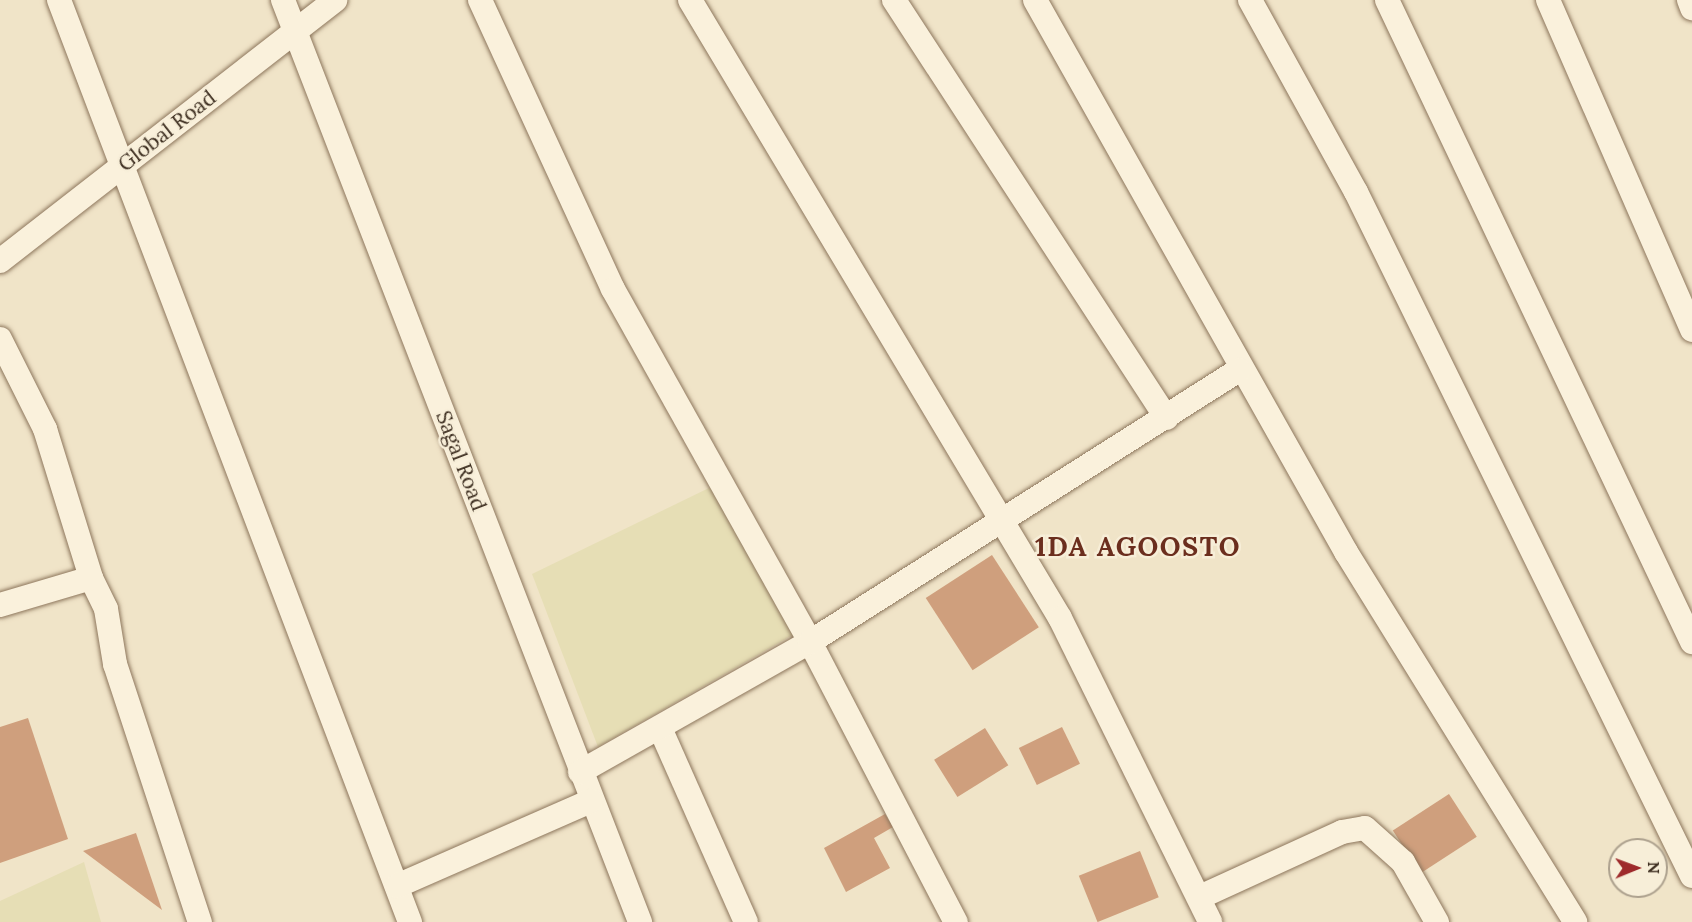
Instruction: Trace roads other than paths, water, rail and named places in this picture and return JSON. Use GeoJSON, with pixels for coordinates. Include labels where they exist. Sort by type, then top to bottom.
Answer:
{"type":"FeatureCollection","features":[{"type":"Feature","properties":{"kind":"street"},"geometry":{"type":"LineString","coordinates":[[60,0],[121,167],[410,922]]}},
{"type":"Feature","properties":{"kind":"street","name":"Sagal Road"},"geometry":{"type":"LineString","coordinates":[[283,0],[591,801],[640,922]]}},
{"type":"Feature","properties":{"kind":"street","name":"Global Road"},"geometry":{"type":"LineString","coordinates":[[0,261],[335,0]]}},
{"type":"Feature","properties":{"kind":"street"},"geometry":{"type":"LineString","coordinates":[[480,0],[613,289],[810,642],[956,922]]}},
{"type":"Feature","properties":{"kind":"street"},"geometry":{"type":"LineString","coordinates":[[690,0],[1003,518],[1109,708],[1210,922]]}},
{"type":"Feature","properties":{"kind":"street"},"geometry":{"type":"LineString","coordinates":[[894,0],[1166,418]]}},
{"type":"Feature","properties":{"kind":"street"},"geometry":{"type":"LineString","coordinates":[[1035,0],[1239,370],[1575,922]]}},
{"type":"Feature","properties":{"kind":"street"},"geometry":{"type":"LineString","coordinates":[[1250,0],[1356,192],[1692,876]]}},
{"type":"Feature","properties":{"kind":"street"},"geometry":{"type":"LineString","coordinates":[[1387,0],[1692,642]]}},
{"type":"Feature","properties":{"kind":"street"},"geometry":{"type":"LineString","coordinates":[[1548,0],[1692,330]]}},
{"type":"Feature","properties":{"kind":"street"},"geometry":{"type":"LineString","coordinates":[[1689,0],[1692,8]]}},
{"type":"Feature","properties":{"kind":"street"},"geometry":{"type":"LineString","coordinates":[[0,339],[45,429],[91,578],[106,609],[115,664],[200,922]]}},
{"type":"Feature","properties":{"kind":"street"},"geometry":{"type":"LineString","coordinates":[[580,772],[810,642],[1239,370]]}},
{"type":"Feature","properties":{"kind":"street"},"geometry":{"type":"LineString","coordinates":[[0,605],[91,578]]}},
{"type":"Feature","properties":{"kind":"street"},"geometry":{"type":"LineString","coordinates":[[660,728],[746,922]]}},
{"type":"Feature","properties":{"kind":"street"},"geometry":{"type":"LineString","coordinates":[[397,886],[591,801]]}},
{"type":"Feature","properties":{"kind":"street"},"geometry":{"type":"LineString","coordinates":[[1200,897],[1342,832],[1365,828],[1403,862],[1437,922]]}},
{"type":"Feature","properties":{"kind":"district","name":"1DA AGOOSTO"},"geometry":{"type":"Point","coordinates":[1138,547]}}]}
